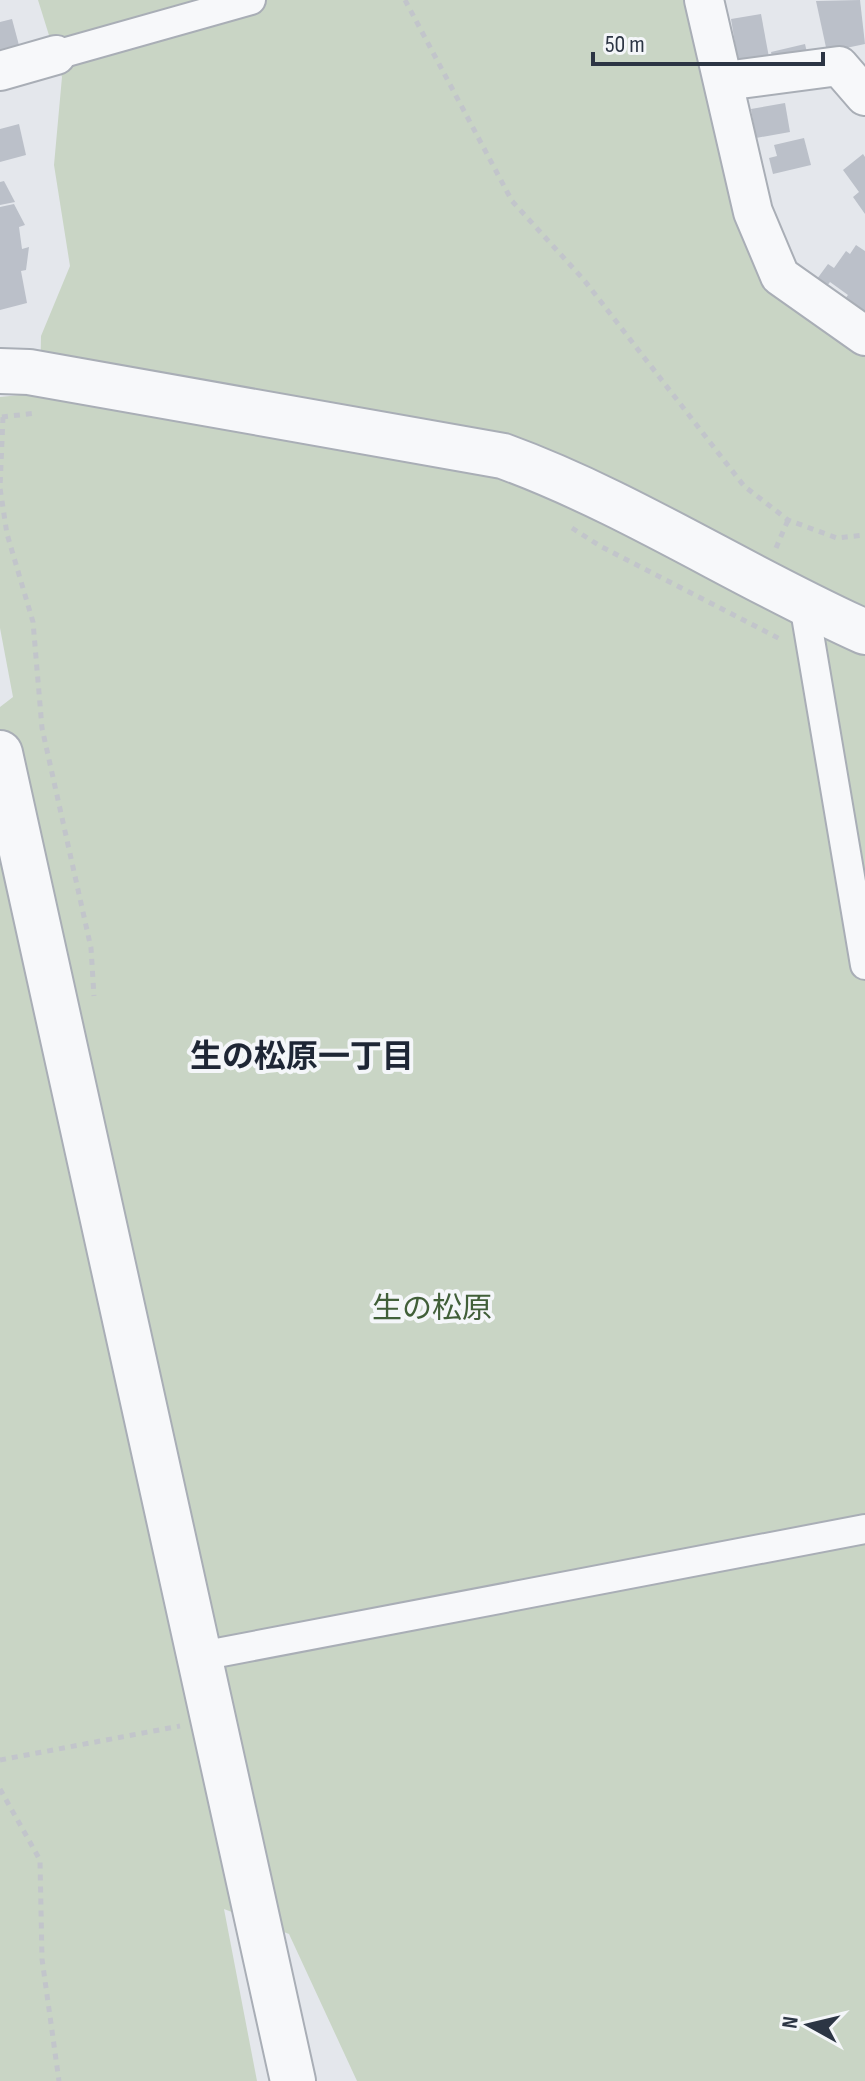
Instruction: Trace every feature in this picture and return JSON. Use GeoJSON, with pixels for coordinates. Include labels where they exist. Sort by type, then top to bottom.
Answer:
{"type":"FeatureCollection","features":[{"type":"Feature","properties":{"kind":"street"},"geometry":{"type":"LineString","coordinates":[[0,71],[251,0]]}},
{"type":"Feature","properties":{"kind":"street"},"geometry":{"type":"LineString","coordinates":[[704,0],[753,212],[780,276],[865,336]]}},
{"type":"Feature","properties":{"kind":"street"},"geometry":{"type":"LineString","coordinates":[[725,81],[839,66],[865,96]]}},
{"type":"Feature","properties":{"kind":"street"},"geometry":{"type":"LineString","coordinates":[[0,371],[29,372],[503,456],[573,481],[804,604],[865,632]]}},
{"type":"Feature","properties":{"kind":"street"},"geometry":{"type":"LineString","coordinates":[[804,604],[865,965]]}},
{"type":"Feature","properties":{"kind":"street"},"geometry":{"type":"LineString","coordinates":[[0,753],[293,2081]]}},
{"type":"Feature","properties":{"kind":"street"},"geometry":{"type":"LineString","coordinates":[[201,1656],[865,1529]]}},
{"type":"Feature","properties":{"kind":"path"},"geometry":{"type":"LineString","coordinates":[[405,0],[512,201],[584,280],[744,486],[788,520],[837,538],[865,535]]}},
{"type":"Feature","properties":{"kind":"path"},"geometry":{"type":"LineString","coordinates":[[40,413],[1,418],[0,488],[7,534],[33,622],[42,728],[91,948],[95,1004]]}},
{"type":"Feature","properties":{"kind":"path"},"geometry":{"type":"LineString","coordinates":[[772,557],[788,520]]}},
{"type":"Feature","properties":{"kind":"path"},"geometry":{"type":"LineString","coordinates":[[562,521],[600,546],[745,623],[812,654]]}},
{"type":"Feature","properties":{"kind":"path"},"geometry":{"type":"LineString","coordinates":[[0,1760],[162,1727],[216,1724]]}},
{"type":"Feature","properties":{"kind":"path"},"geometry":{"type":"LineString","coordinates":[[0,1789],[40,1860],[42,1959],[59,2081]]}},
{"type":"Feature","properties":{"kind":"green space","name":"生の松原"},"geometry":{"type":"Polygon","coordinates":[[[38,0],[691,0],[782,295],[865,350],[865,2081],[357,2081],[289,1934],[224,1909],[257,2081],[0,2081],[0,707],[13,697],[0,628],[0,397],[40,393],[41,336],[70,266],[54,165],[62,77],[38,0]]]}},
{"type":"Feature","properties":{"kind":"building"},"geometry":{"type":"Polygon","coordinates":[[[860,0],[865,44],[827,52],[816,1],[860,0]]]}},
{"type":"Feature","properties":{"kind":"building"},"geometry":{"type":"Polygon","coordinates":[[[761,14],[770,63],[739,67],[731,19],[761,14]]]}},
{"type":"Feature","properties":{"kind":"building"},"geometry":{"type":"Polygon","coordinates":[[[12,19],[20,49],[0,54],[0,22],[12,19]]]}},
{"type":"Feature","properties":{"kind":"building"},"geometry":{"type":"Polygon","coordinates":[[[805,44],[809,62],[775,70],[771,52],[805,44]]]}},
{"type":"Feature","properties":{"kind":"building"},"geometry":{"type":"Polygon","coordinates":[[[785,103],[790,132],[756,138],[751,109],[785,103]]]}},
{"type":"Feature","properties":{"kind":"building"},"geometry":{"type":"Polygon","coordinates":[[[19,124],[26,155],[0,162],[0,129],[19,124]]]}},
{"type":"Feature","properties":{"kind":"building"},"geometry":{"type":"Polygon","coordinates":[[[804,138],[811,165],[773,174],[769,158],[777,156],[774,145],[804,138]]]}},
{"type":"Feature","properties":{"kind":"building"},"geometry":{"type":"Polygon","coordinates":[[[863,154],[865,214],[853,197],[859,192],[843,170],[863,154]]]}},
{"type":"Feature","properties":{"kind":"building"},"geometry":{"type":"Polygon","coordinates":[[[4,181],[15,202],[0,205],[0,182],[4,181]]]}},
{"type":"Feature","properties":{"kind":"building"},"geometry":{"type":"Polygon","coordinates":[[[14,204],[25,225],[19,227],[22,249],[29,247],[26,270],[21,271],[27,303],[0,310],[0,207],[14,204]]]}},
{"type":"Feature","properties":{"kind":"building"},"geometry":{"type":"Polygon","coordinates":[[[856,245],[865,251],[865,314],[844,300],[848,295],[830,282],[827,286],[817,279],[828,264],[834,268],[846,251],[850,254],[856,245]]]}},
{"type":"Feature","properties":{"kind":"district","name":"生の松原一丁目"},"geometry":{"type":"Point","coordinates":[302,1056]}}]}
